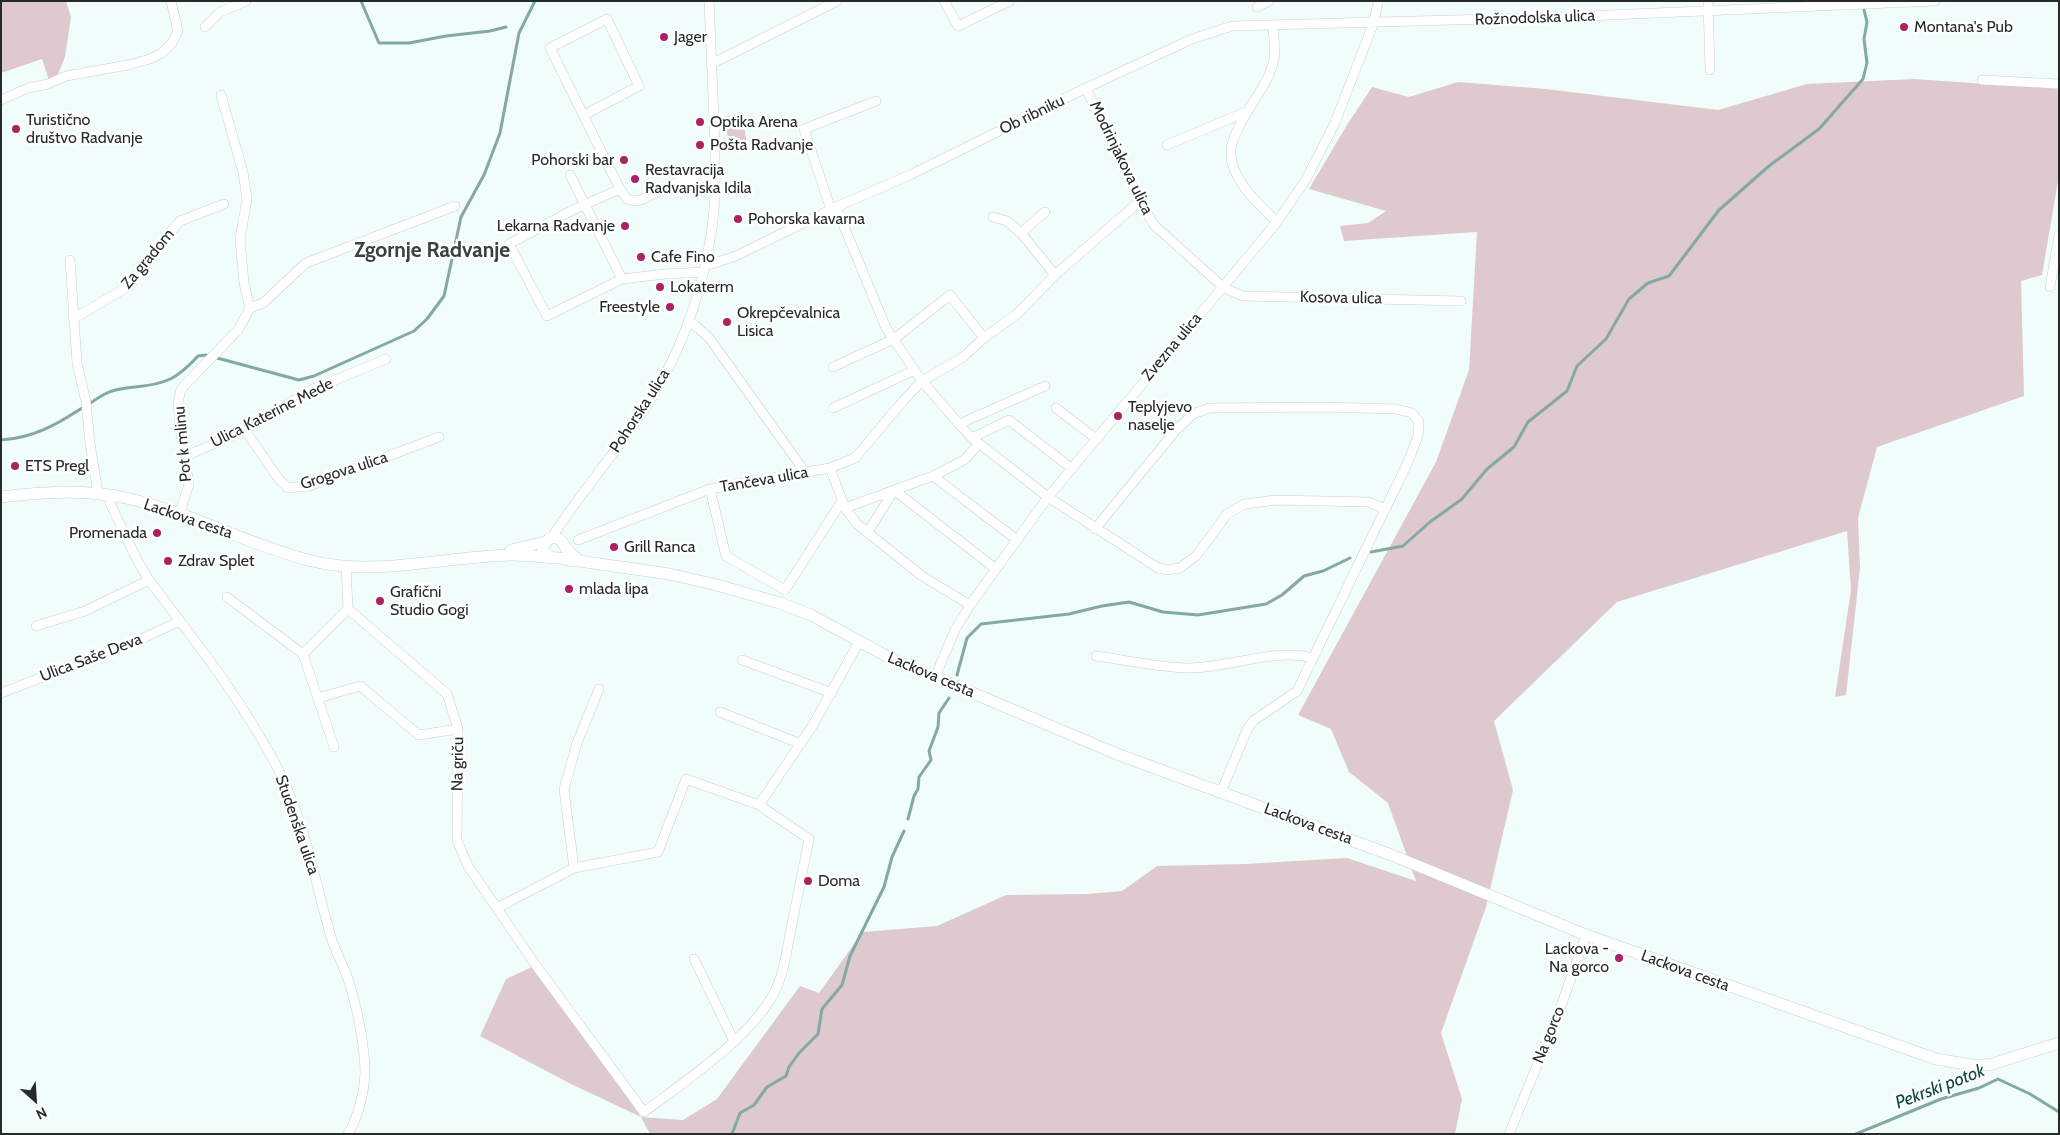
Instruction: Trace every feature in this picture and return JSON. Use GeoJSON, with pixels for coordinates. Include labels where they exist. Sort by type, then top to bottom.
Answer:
{"type":"FeatureCollection","features":[{"type":"Feature","properties":{"kind":"street"},"geometry":{"type":"LineString","coordinates":[[1,100],[28,88],[48,84],[66,76],[128,65],[150,59],[162,53],[172,43],[178,31],[171,1]]}},
{"type":"Feature","properties":{"kind":"street"},"geometry":{"type":"LineString","coordinates":[[205,27],[220,12],[246,1]]}},
{"type":"Feature","properties":{"kind":"street","name":"Pohorska ulica"},"geometry":{"type":"LineString","coordinates":[[556,547],[564,522],[649,402],[669,366],[688,322],[704,269],[712,227],[716,176],[709,1]]}},
{"type":"Feature","properties":{"kind":"street"},"geometry":{"type":"LineString","coordinates":[[712,64],[837,1]]}},
{"type":"Feature","properties":{"kind":"street"},"geometry":{"type":"LineString","coordinates":[[944,1],[958,26],[1010,1]]}},
{"type":"Feature","properties":{"kind":"street"},"geometry":{"type":"LineString","coordinates":[[1256,7],[1269,1]]}},
{"type":"Feature","properties":{"kind":"street","name":"Zvezna ulica"},"geometry":{"type":"LineString","coordinates":[[935,677],[955,630],[970,605],[1048,497],[1095,438],[1277,222],[1305,181],[1334,125],[1374,22],[1378,1]]}},
{"type":"Feature","properties":{"kind":"street","name":"Rožnodolska ulica"},"geometry":{"type":"LineString","coordinates":[[1374,22],[1563,17],[1709,6],[1935,1]]}},
{"type":"Feature","properties":{"kind":"street"},"geometry":{"type":"LineString","coordinates":[[1709,6],[1710,70]]}},
{"type":"Feature","properties":{"kind":"street"},"geometry":{"type":"LineString","coordinates":[[584,115],[639,86],[607,19],[550,48],[620,189],[627,199],[633,201],[641,200],[680,181],[716,176]]}},
{"type":"Feature","properties":{"kind":"street","name":"Ob ribniku"},"geometry":{"type":"LineString","coordinates":[[704,269],[910,175],[1086,88],[1211,31],[1232,26],[1374,22]]}},
{"type":"Feature","properties":{"kind":"street"},"geometry":{"type":"LineString","coordinates":[[1273,24],[1275,58],[1269,75],[1234,138],[1231,150],[1232,163],[1242,184],[1256,203],[1277,222]]}},
{"type":"Feature","properties":{"kind":"street"},"geometry":{"type":"LineString","coordinates":[[1982,80],[2059,84]]}},
{"type":"Feature","properties":{"kind":"street","name":"Modrinjakova ulica"},"geometry":{"type":"LineString","coordinates":[[1086,88],[1140,201],[1154,225],[1223,287]]}},
{"type":"Feature","properties":{"kind":"street"},"geometry":{"type":"LineString","coordinates":[[221,95],[243,172],[247,199],[240,239],[244,283],[250,308],[264,303],[306,263],[454,206]]}},
{"type":"Feature","properties":{"kind":"street"},"geometry":{"type":"LineString","coordinates":[[876,101],[804,129],[834,209],[886,328],[922,381],[975,441],[1048,497],[1095,529],[1158,568],[1167,570],[1180,568],[1197,555],[1227,514],[1245,504],[1276,500],[1368,502],[1386,509]]}},
{"type":"Feature","properties":{"kind":"street"},"geometry":{"type":"LineString","coordinates":[[1167,145],[1248,111]]}},
{"type":"Feature","properties":{"kind":"street"},"geometry":{"type":"LineString","coordinates":[[570,175],[622,279]]}},
{"type":"Feature","properties":{"kind":"street"},"geometry":{"type":"LineString","coordinates":[[620,189],[585,204],[509,244],[547,316],[622,279],[704,269]]}},
{"type":"Feature","properties":{"kind":"street","name":"Tančeva ulica"},"geometry":{"type":"LineString","coordinates":[[578,540],[710,489],[830,468],[855,458],[902,401],[922,381],[963,357],[984,338],[1017,314],[1055,275],[1140,201]]}},
{"type":"Feature","properties":{"kind":"street","name":"Za gradom"},"geometry":{"type":"LineString","coordinates":[[73,319],[128,286],[180,221],[224,204]]}},
{"type":"Feature","properties":{"kind":"street"},"geometry":{"type":"LineString","coordinates":[[1021,233],[1045,212]]}},
{"type":"Feature","properties":{"kind":"street"},"geometry":{"type":"LineString","coordinates":[[993,217],[1007,220],[1021,233],[1055,275]]}},
{"type":"Feature","properties":{"kind":"street"},"geometry":{"type":"LineString","coordinates":[[2050,287],[2059,235]]}},
{"type":"Feature","properties":{"kind":"street"},"geometry":{"type":"LineString","coordinates":[[70,260],[77,363],[104,494]]}},
{"type":"Feature","properties":{"kind":"street","name":"Kosova ulica"},"geometry":{"type":"LineString","coordinates":[[1223,287],[1242,296],[1460,301]]}},
{"type":"Feature","properties":{"kind":"street"},"geometry":{"type":"LineString","coordinates":[[833,367],[894,339],[950,295],[984,338]]}},
{"type":"Feature","properties":{"kind":"street","name":"Pot k mlinu"},"geometry":{"type":"LineString","coordinates":[[179,515],[189,484],[186,456],[180,429],[179,396],[186,383],[238,330],[250,308]]}},
{"type":"Feature","properties":{"kind":"street"},"geometry":{"type":"LineString","coordinates":[[688,322],[695,325],[710,339],[805,472]]}},
{"type":"Feature","properties":{"kind":"street","name":"Ulica Katerine Mede"},"geometry":{"type":"LineString","coordinates":[[186,456],[245,430],[311,390],[386,359]]}},
{"type":"Feature","properties":{"kind":"street"},"geometry":{"type":"LineString","coordinates":[[833,408],[914,370]]}},
{"type":"Feature","properties":{"kind":"street"},"geometry":{"type":"LineString","coordinates":[[959,424],[1045,386]]}},
{"type":"Feature","properties":{"kind":"street"},"geometry":{"type":"LineString","coordinates":[[1095,529],[1176,430],[1193,414],[1209,408],[1323,407],[1396,410],[1412,413],[1419,422],[1418,436],[1408,462],[1311,658],[1297,691],[1253,720],[1221,792]]}},
{"type":"Feature","properties":{"kind":"street"},"geometry":{"type":"LineString","coordinates":[[1056,408],[1095,438]]}},
{"type":"Feature","properties":{"kind":"street"},"geometry":{"type":"LineString","coordinates":[[710,489],[726,556],[785,590],[843,505],[933,476],[964,460],[975,441],[1009,420],[1071,468]]}},
{"type":"Feature","properties":{"kind":"street","name":"Grogova ulica"},"geometry":{"type":"LineString","coordinates":[[245,430],[278,478],[288,488],[309,486],[439,437]]}},
{"type":"Feature","properties":{"kind":"street"},"geometry":{"type":"LineString","coordinates":[[830,468],[843,505],[857,524],[922,576],[970,605]]}},
{"type":"Feature","properties":{"kind":"street"},"geometry":{"type":"LineString","coordinates":[[933,476],[1017,540]]}},
{"type":"Feature","properties":{"kind":"street"},"geometry":{"type":"LineString","coordinates":[[868,532],[894,490]]}},
{"type":"Feature","properties":{"kind":"street"},"geometry":{"type":"LineString","coordinates":[[894,490],[996,569]]}},
{"type":"Feature","properties":{"kind":"street","name":"Lackova cesta"},"geometry":{"type":"LineString","coordinates":[[1,497],[59,492],[104,494],[151,505],[280,552],[315,562],[346,566],[376,567],[467,557],[511,555],[556,547],[569,560],[669,574],[717,585],[780,603],[811,615],[890,658],[1117,754],[1394,856],[1586,935],[1936,1059],[1978,1066],[1992,1064],[2059,1043]]}},
{"type":"Feature","properties":{"kind":"street","name":"Studenška ulica"},"geometry":{"type":"LineString","coordinates":[[104,494],[149,580],[257,730],[283,780],[302,834],[332,939],[348,978],[361,1039],[364,1082],[354,1123],[348,1134]]}},
{"type":"Feature","properties":{"kind":"street"},"geometry":{"type":"LineString","coordinates":[[467,557],[524,548],[556,547]]}},
{"type":"Feature","properties":{"kind":"street"},"geometry":{"type":"LineString","coordinates":[[303,654],[348,609],[346,566]]}},
{"type":"Feature","properties":{"kind":"street"},"geometry":{"type":"LineString","coordinates":[[36,626],[85,611],[149,580]]}},
{"type":"Feature","properties":{"kind":"street"},"geometry":{"type":"LineString","coordinates":[[227,597],[303,654],[334,747]]}},
{"type":"Feature","properties":{"kind":"street","name":"Na griču"},"geometry":{"type":"LineString","coordinates":[[348,609],[446,694],[458,728],[457,840],[468,866],[537,967],[644,1112],[691,1078],[734,1041],[765,1008],[775,990],[786,956],[809,839],[759,805],[686,779],[658,852],[574,868],[497,908]]}},
{"type":"Feature","properties":{"kind":"street","name":"Ulica Saše Deva"},"geometry":{"type":"LineString","coordinates":[[1,693],[139,640],[180,621]]}},
{"type":"Feature","properties":{"kind":"street"},"geometry":{"type":"LineString","coordinates":[[759,805],[801,744],[832,693],[859,642]]}},
{"type":"Feature","properties":{"kind":"street"},"geometry":{"type":"LineString","coordinates":[[1096,656],[1187,668],[1225,665],[1288,654],[1311,658]]}},
{"type":"Feature","properties":{"kind":"street"},"geometry":{"type":"LineString","coordinates":[[742,660],[832,693]]}},
{"type":"Feature","properties":{"kind":"street"},"geometry":{"type":"LineString","coordinates":[[318,698],[360,686],[419,735],[458,728]]}},
{"type":"Feature","properties":{"kind":"street"},"geometry":{"type":"LineString","coordinates":[[574,868],[564,789],[578,743],[599,689]]}},
{"type":"Feature","properties":{"kind":"street"},"geometry":{"type":"LineString","coordinates":[[720,712],[801,744]]}},
{"type":"Feature","properties":{"kind":"street","name":"Na gorco"},"geometry":{"type":"LineString","coordinates":[[1509,1134],[1559,1012],[1586,935]]}},
{"type":"Feature","properties":{"kind":"street"},"geometry":{"type":"LineString","coordinates":[[694,959],[734,1041]]}},
{"type":"Feature","properties":{"kind":"shaded area"},"geometry":{"type":"Polygon","coordinates":[[[1,1],[66,1],[71,17],[65,57],[52,89],[42,59],[1,73],[1,1]]]}},
{"type":"Feature","properties":{"kind":"shaded area"},"geometry":{"type":"Polygon","coordinates":[[[1914,79],[2059,89],[2059,175],[2042,275],[2021,281],[2024,396],[1877,447],[1858,518],[1860,568],[1846,695],[1835,697],[1851,590],[1847,531],[1617,602],[1494,721],[1513,790],[1486,907],[1441,1033],[1462,1099],[1455,1134],[650,1134],[641,1117],[683,1120],[717,1099],[800,986],[819,993],[863,932],[937,926],[1006,895],[1087,894],[1122,891],[1157,866],[1245,864],[1347,858],[1416,881],[1388,803],[1349,772],[1331,729],[1298,715],[1436,462],[1469,370],[1477,232],[1344,241],[1340,226],[1368,223],[1386,211],[1309,189],[1372,87],[1409,97],[1458,82],[1546,89],[1718,110],[1807,84],[1914,79]]]}},
{"type":"Feature","properties":{"kind":"shaded area"},"geometry":{"type":"Polygon","coordinates":[[[742,112],[747,145],[728,146],[726,117],[742,112]]]}},
{"type":"Feature","properties":{"kind":"shaded area"},"geometry":{"type":"Polygon","coordinates":[[[532,967],[579,1029],[641,1117],[569,1083],[480,1036],[506,979],[532,967]]]}},
{"type":"Feature","properties":{"kind":"waterway"},"geometry":{"type":"LineString","coordinates":[[361,1],[379,43],[409,43],[506,27]]}},
{"type":"Feature","properties":{"kind":"waterway"},"geometry":{"type":"LineString","coordinates":[[1,440],[23,437],[44,430],[112,391],[163,382],[184,370],[198,356],[206,355],[299,380],[314,376],[414,331],[427,319],[444,296],[461,217],[484,175],[500,133],[519,33],[535,1]]}},
{"type":"Feature","properties":{"kind":"waterway"},"geometry":{"type":"LineString","coordinates":[[1371,552],[1403,546],[1430,522],[1462,499],[1487,469],[1514,447],[1528,422],[1567,391],[1577,366],[1606,339],[1629,299],[1648,283],[1669,276],[1719,210],[1769,166],[1819,129],[1863,79],[1867,63],[1864,39],[1867,22],[1864,10]]}},
{"type":"Feature","properties":{"kind":"waterway"},"geometry":{"type":"LineString","coordinates":[[957,675],[967,638],[981,624],[1069,614],[1129,602],[1163,612],[1198,615],[1266,604],[1282,595],[1304,576],[1323,571],[1350,558]]}},
{"type":"Feature","properties":{"kind":"waterway"},"geometry":{"type":"LineString","coordinates":[[908,819],[914,796],[918,789],[919,777],[931,760],[929,751],[938,727],[939,713],[949,698]]}},
{"type":"Feature","properties":{"kind":"waterway"},"geometry":{"type":"LineString","coordinates":[[732,1134],[740,1113],[754,1105],[767,1087],[786,1076],[789,1067],[799,1053],[818,1034],[822,1009],[842,985],[850,956],[884,887],[892,857],[904,831]]}},
{"type":"Feature","properties":{"kind":"waterway","name":"Pekrski potok"},"geometry":{"type":"LineString","coordinates":[[1856,1134],[1941,1099],[1979,1088],[1998,1079],[2030,1094],[2059,1112]]}},
{"type":"Feature","properties":{"kind":"place","name":"Montana's Pub"},"geometry":{"type":"Point","coordinates":[1904,27]}},
{"type":"Feature","properties":{"kind":"place","name":"Jager"},"geometry":{"type":"Point","coordinates":[664,37]}},
{"type":"Feature","properties":{"kind":"place","name":"Optika Arena"},"geometry":{"type":"Point","coordinates":[700,122]}},
{"type":"Feature","properties":{"kind":"place","name":"Turistično društvo Radvanje"},"geometry":{"type":"Point","coordinates":[16,129]}},
{"type":"Feature","properties":{"kind":"place","name":"Pošta Radvanje"},"geometry":{"type":"Point","coordinates":[700,145]}},
{"type":"Feature","properties":{"kind":"place","name":"Pohorski bar"},"geometry":{"type":"Point","coordinates":[624,160]}},
{"type":"Feature","properties":{"kind":"place","name":"Restavracija Radvanjska Idila"},"geometry":{"type":"Point","coordinates":[635,179]}},
{"type":"Feature","properties":{"kind":"place","name":"Pohorska kavarna"},"geometry":{"type":"Point","coordinates":[738,219]}},
{"type":"Feature","properties":{"kind":"place","name":"Lekarna Radvanje"},"geometry":{"type":"Point","coordinates":[625,226]}},
{"type":"Feature","properties":{"kind":"place","name":"Cafe Fino"},"geometry":{"type":"Point","coordinates":[641,257]}},
{"type":"Feature","properties":{"kind":"place","name":"Lokaterm"},"geometry":{"type":"Point","coordinates":[660,287]}},
{"type":"Feature","properties":{"kind":"place","name":"Freestyle"},"geometry":{"type":"Point","coordinates":[670,307]}},
{"type":"Feature","properties":{"kind":"place","name":"Okrepčevalnica Lisica"},"geometry":{"type":"Point","coordinates":[727,322]}},
{"type":"Feature","properties":{"kind":"place","name":"Teplyjevo naselje"},"geometry":{"type":"Point","coordinates":[1118,416]}},
{"type":"Feature","properties":{"kind":"place","name":"ETS Pregl"},"geometry":{"type":"Point","coordinates":[15,466]}},
{"type":"Feature","properties":{"kind":"place","name":"Promenada"},"geometry":{"type":"Point","coordinates":[157,533]}},
{"type":"Feature","properties":{"kind":"place","name":"Grill Ranca"},"geometry":{"type":"Point","coordinates":[614,547]}},
{"type":"Feature","properties":{"kind":"place","name":"Zdrav Splet"},"geometry":{"type":"Point","coordinates":[168,561]}},
{"type":"Feature","properties":{"kind":"place","name":"mlada lipa"},"geometry":{"type":"Point","coordinates":[569,589]}},
{"type":"Feature","properties":{"kind":"place","name":"Grafični Studio Gogi"},"geometry":{"type":"Point","coordinates":[380,601]}},
{"type":"Feature","properties":{"kind":"place","name":"Doma"},"geometry":{"type":"Point","coordinates":[808,881]}},
{"type":"Feature","properties":{"kind":"place","name":"Lackova - Na gorco"},"geometry":{"type":"Point","coordinates":[1619,958]}},
{"type":"Feature","properties":{"kind":"district","name":"Zgornje Radvanje"},"geometry":{"type":"Point","coordinates":[432,251]}}]}
